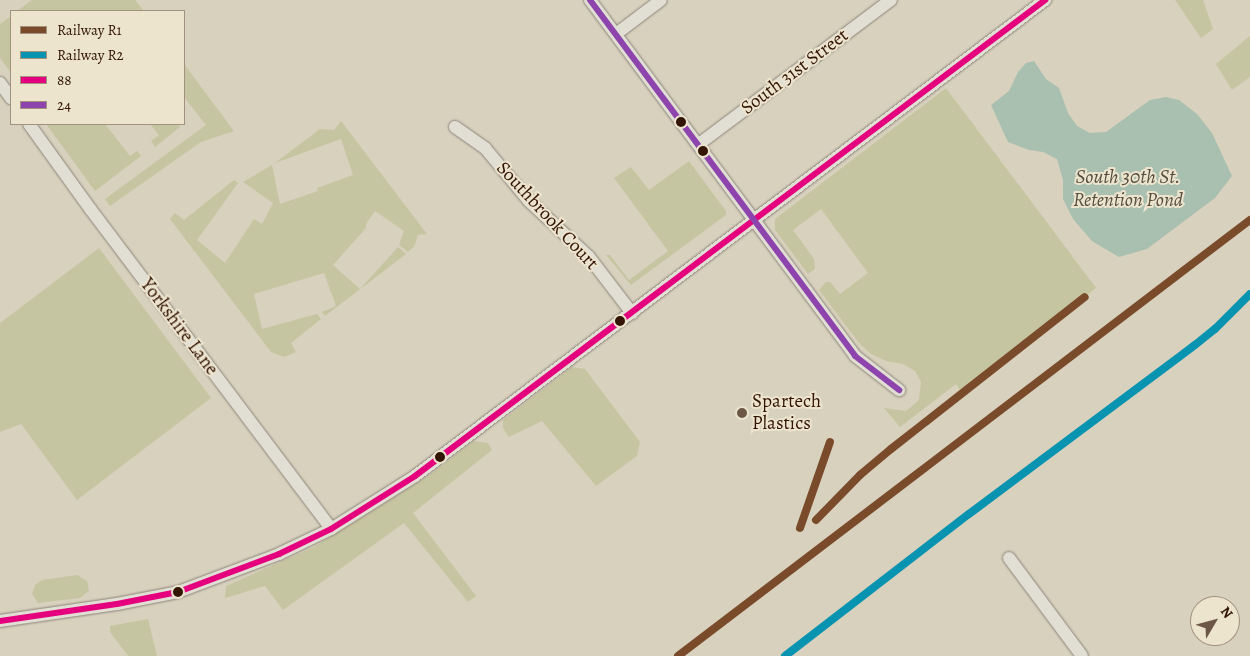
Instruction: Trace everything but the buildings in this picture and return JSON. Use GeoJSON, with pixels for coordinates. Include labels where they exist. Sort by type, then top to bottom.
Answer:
{"type":"FeatureCollection","features":[{"type":"Feature","properties":{"kind":"street"},"geometry":{"type":"LineString","coordinates":[[590,0],[855,356],[899,390]]}},
{"type":"Feature","properties":{"kind":"street"},"geometry":{"type":"LineString","coordinates":[[616,34],[661,0]]}},
{"type":"Feature","properties":{"kind":"street","name":"South 31st Street"},"geometry":{"type":"LineString","coordinates":[[699,144],[891,0]]}},
{"type":"Feature","properties":{"kind":"street"},"geometry":{"type":"LineString","coordinates":[[0,621],[117,604],[178,592],[279,554],[331,529],[415,476],[1045,0]]}},
{"type":"Feature","properties":{"kind":"street"},"geometry":{"type":"LineString","coordinates":[[0,83],[10,97]]}},
{"type":"Feature","properties":{"kind":"street","name":"Yorkshire Lane"},"geometry":{"type":"LineString","coordinates":[[30,125],[91,210],[331,529]]}},
{"type":"Feature","properties":{"kind":"street","name":"Southbrook Court"},"geometry":{"type":"LineString","coordinates":[[455,127],[485,148],[529,201],[589,258],[632,313]]}},
{"type":"Feature","properties":{"kind":"street"},"geometry":{"type":"LineString","coordinates":[[1009,558],[1082,656]]}},
{"type":"Feature","properties":{"kind":"shaded area"},"geometry":{"type":"Polygon","coordinates":[[[32,0],[135,0],[143,10],[18,10],[32,0]]]}},
{"type":"Feature","properties":{"kind":"shaded area"},"geometry":{"type":"Polygon","coordinates":[[[1175,0],[1203,0],[1213,29],[1201,38],[1175,0]]]}},
{"type":"Feature","properties":{"kind":"shaded area"},"geometry":{"type":"Polygon","coordinates":[[[10,17],[10,72],[0,58],[0,24],[10,17]]]}},
{"type":"Feature","properties":{"kind":"shaded area"},"geometry":{"type":"Polygon","coordinates":[[[1250,36],[1250,77],[1232,90],[1216,64],[1250,36]]]}},
{"type":"Feature","properties":{"kind":"shaded area"},"geometry":{"type":"Polygon","coordinates":[[[185,65],[234,131],[201,142],[110,206],[105,199],[206,125],[185,98],[185,65]]]}},
{"type":"Feature","properties":{"kind":"shaded area"},"geometry":{"type":"Polygon","coordinates":[[[946,88],[1096,288],[962,393],[956,384],[900,427],[884,408],[906,411],[919,400],[921,382],[915,371],[903,364],[886,361],[871,354],[859,343],[819,290],[826,282],[830,282],[840,294],[868,273],[821,209],[793,230],[814,259],[815,269],[808,274],[775,230],[775,219],[946,88]]]}},
{"type":"Feature","properties":{"kind":"shaded area"},"geometry":{"type":"Polygon","coordinates":[[[341,121],[427,234],[418,235],[414,247],[408,252],[399,245],[404,231],[375,211],[366,224],[366,228],[333,265],[360,289],[398,247],[406,254],[325,316],[322,312],[336,306],[324,273],[254,294],[262,329],[317,314],[321,319],[291,343],[296,352],[284,357],[271,352],[170,219],[175,213],[184,220],[234,180],[238,183],[197,240],[225,263],[254,219],[262,224],[273,203],[243,182],[272,165],[280,204],[318,191],[317,188],[353,175],[341,139],[275,163],[320,129],[334,130],[341,121]]]}},
{"type":"Feature","properties":{"kind":"shaded area"},"geometry":{"type":"Polygon","coordinates":[[[47,125],[106,125],[130,156],[137,151],[141,156],[95,191],[47,125]]]}},
{"type":"Feature","properties":{"kind":"shaded area"},"geometry":{"type":"Polygon","coordinates":[[[151,125],[179,125],[180,127],[155,147],[151,141],[159,135],[151,125]]]}},
{"type":"Feature","properties":{"kind":"shaded area"},"geometry":{"type":"Polygon","coordinates":[[[689,161],[726,211],[726,215],[631,285],[606,255],[610,255],[629,280],[668,251],[614,178],[631,167],[649,190],[689,161]]]}},
{"type":"Feature","properties":{"kind":"shaded area"},"geometry":{"type":"Polygon","coordinates":[[[99,248],[211,398],[77,500],[21,424],[0,432],[0,323],[99,248]]]}},
{"type":"Feature","properties":{"kind":"shaded area"},"geometry":{"type":"Polygon","coordinates":[[[572,367],[585,369],[640,442],[637,456],[596,486],[542,421],[509,437],[503,428],[503,420],[572,367]]]}},
{"type":"Feature","properties":{"kind":"shaded area"},"geometry":{"type":"Polygon","coordinates":[[[474,441],[488,443],[492,450],[413,513],[476,596],[468,602],[404,523],[283,610],[265,586],[225,598],[226,586],[314,547],[428,476],[474,441]]]}},
{"type":"Feature","properties":{"kind":"shaded area"},"geometry":{"type":"Polygon","coordinates":[[[77,575],[87,581],[89,591],[80,598],[38,603],[32,594],[35,585],[42,580],[77,575]]]}},
{"type":"Feature","properties":{"kind":"shaded area"},"geometry":{"type":"Polygon","coordinates":[[[148,619],[157,656],[128,656],[110,632],[110,626],[148,619]]]}},
{"type":"Feature","properties":{"kind":"water","name":"South 30th St. Retention Pond"},"geometry":{"type":"Polygon","coordinates":[[[1034,61],[1046,79],[1059,88],[1068,113],[1077,126],[1090,133],[1106,132],[1150,100],[1166,97],[1179,100],[1197,114],[1212,133],[1232,176],[1215,198],[1147,249],[1119,257],[1092,241],[1073,219],[1063,199],[1063,180],[1057,159],[1043,152],[1029,150],[1008,142],[991,105],[1009,91],[1018,72],[1026,63],[1034,61]]]}},
{"type":"Feature","properties":{"kind":"rail line","name":"R1"},"geometry":{"type":"LineString","coordinates":[[678,656],[1250,220]]}},
{"type":"Feature","properties":{"kind":"rail line","name":"R2"},"geometry":{"type":"LineString","coordinates":[[785,656],[969,514],[1195,345],[1215,329],[1250,294]]}},
{"type":"Feature","properties":{"kind":"rail line","name":"R1"},"geometry":{"type":"LineString","coordinates":[[816,520],[860,475],[891,449],[1085,297]]}},
{"type":"Feature","properties":{"kind":"rail line","name":"R1"},"geometry":{"type":"LineString","coordinates":[[800,528],[830,442]]}},
{"type":"Feature","properties":{"kind":"transit line","name":"24"},"geometry":{"type":"LineString","coordinates":[[590,0],[855,356],[899,390]]}},
{"type":"Feature","properties":{"kind":"transit line","name":"88"},"geometry":{"type":"LineString","coordinates":[[0,621],[117,604],[178,592],[279,554],[331,529],[415,476],[1045,0]]}},
{"type":"Feature","properties":{"kind":"place","name":"Spartech Plastics"},"geometry":{"type":"Point","coordinates":[742,413]}}]}
